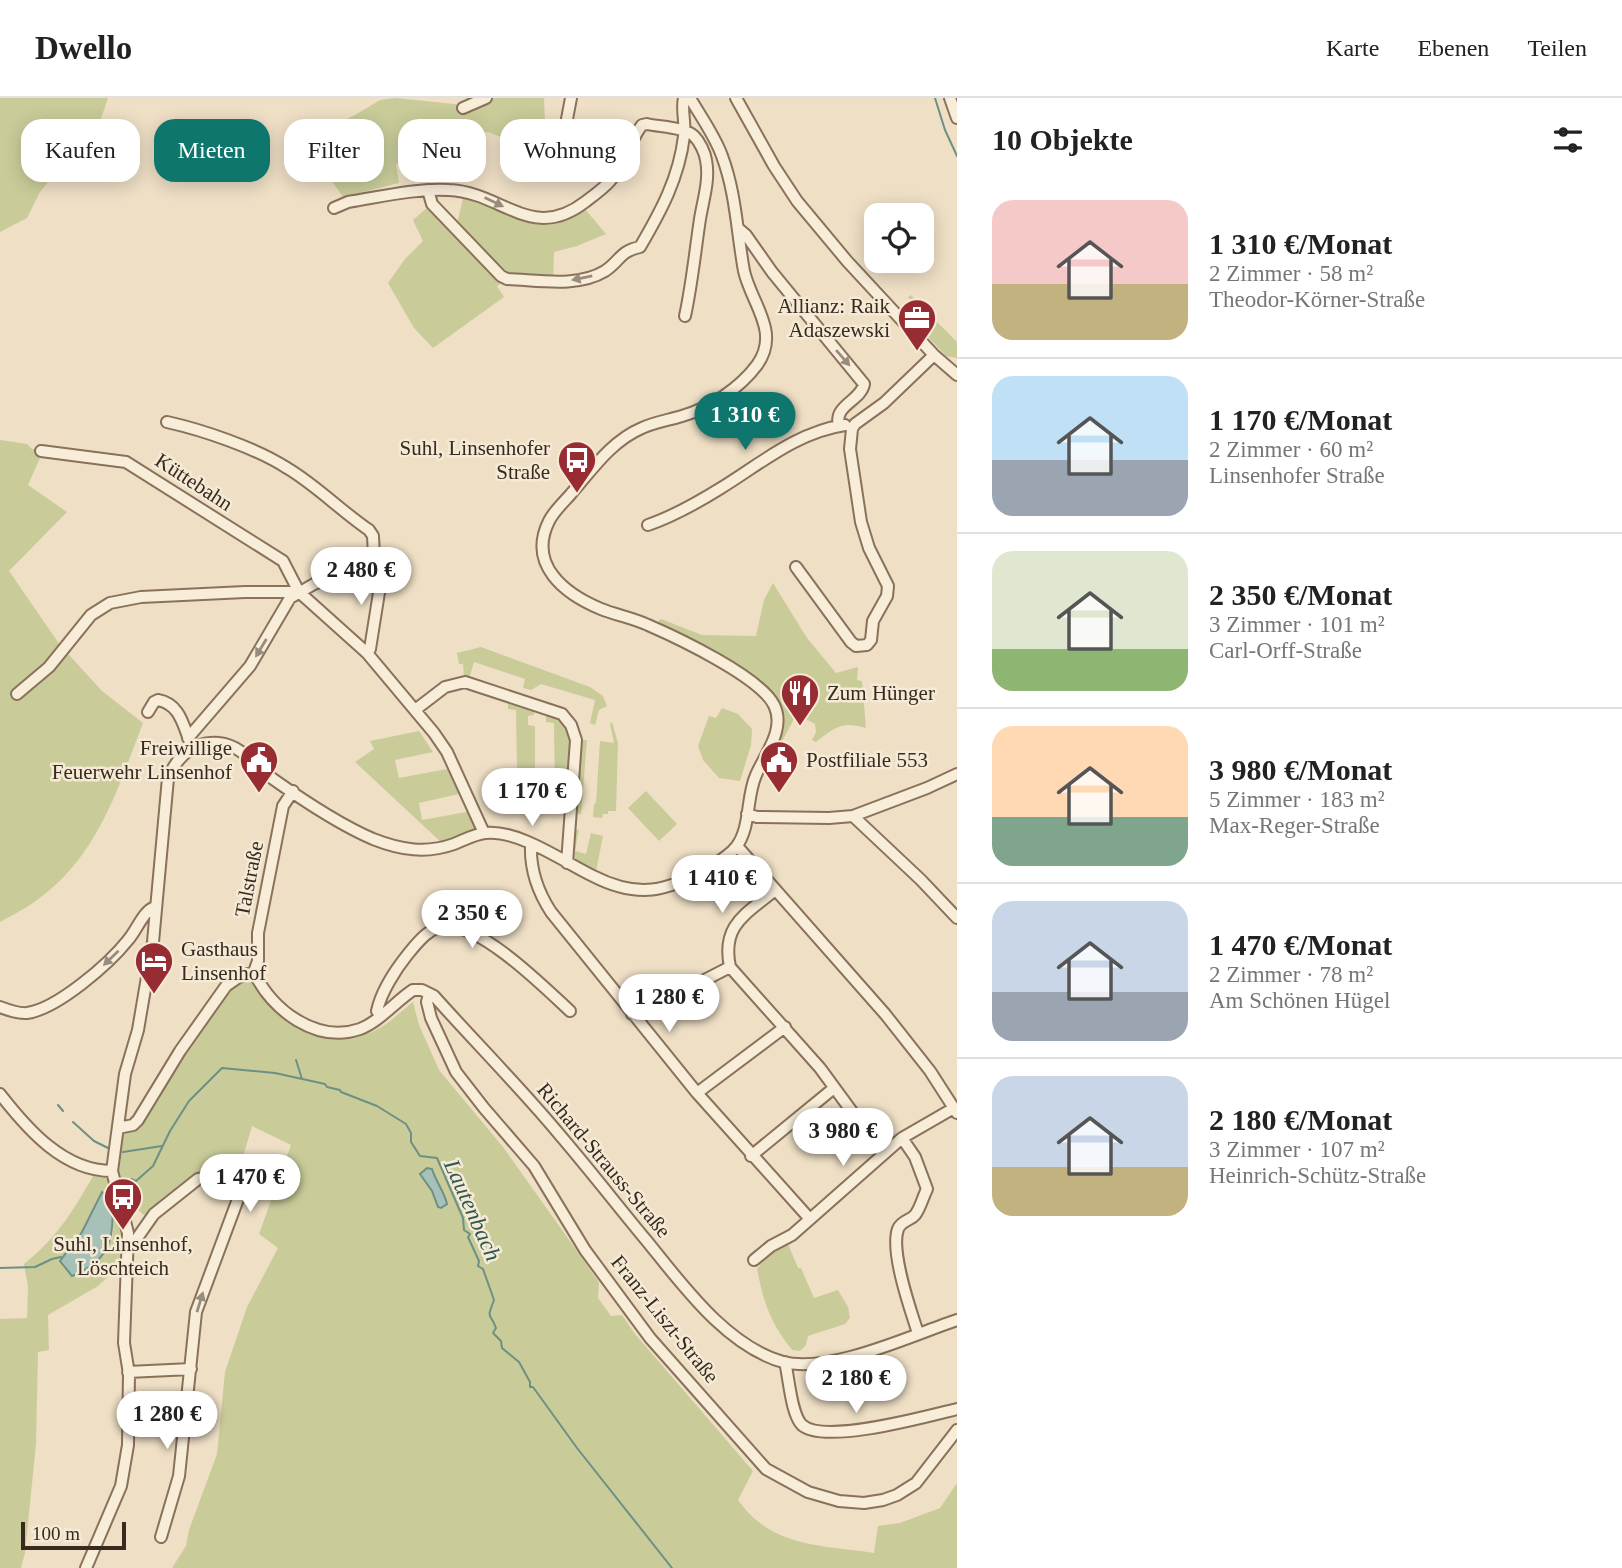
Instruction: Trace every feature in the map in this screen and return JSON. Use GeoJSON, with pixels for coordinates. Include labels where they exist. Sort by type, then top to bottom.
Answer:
{"type":"FeatureCollection","features":[{"type":"Feature","properties":{"kind":"street"},"geometry":{"type":"LineString","coordinates":[[463,108],[486,98]]}},
{"type":"Feature","properties":{"kind":"street"},"geometry":{"type":"LineString","coordinates":[[566,119],[570,98]]}},
{"type":"Feature","properties":{"kind":"street"},"geometry":{"type":"LineString","coordinates":[[428,190],[432,204],[501,276],[507,279],[561,281],[586,279],[606,270],[624,252],[640,247],[669,196],[680,166],[685,132],[684,98]]}},
{"type":"Feature","properties":{"kind":"street"},"geometry":{"type":"LineString","coordinates":[[190,743],[215,742],[234,746],[271,777],[358,832],[409,850],[432,851],[484,833],[508,836],[613,886],[635,891],[661,890],[702,871],[737,846],[752,785],[775,737],[777,716],[774,705],[762,689],[745,677],[671,636],[642,622],[603,610],[567,592],[551,575],[543,551],[543,538],[551,517],[621,439],[651,424],[706,407],[745,378],[759,362],[766,343],[765,322],[747,280],[729,179],[721,152],[690,98]]}},
{"type":"Feature","properties":{"kind":"street"},"geometry":{"type":"LineString","coordinates":[[736,98],[797,201],[847,261],[934,355],[955,373]]}},
{"type":"Feature","properties":{"kind":"street"},"geometry":{"type":"LineString","coordinates":[[950,98],[957,118]]}},
{"type":"Feature","properties":{"kind":"street"},"geometry":{"type":"LineString","coordinates":[[334,208],[348,202],[428,190],[474,192],[530,218],[547,219],[566,215],[609,182],[642,125],[685,132],[694,135],[703,149],[706,173],[694,275],[685,316]]}},
{"type":"Feature","properties":{"kind":"street"},"geometry":{"type":"LineString","coordinates":[[739,229],[864,384],[863,390],[839,413],[839,426]]}},
{"type":"Feature","properties":{"kind":"street"},"geometry":{"type":"LineString","coordinates":[[796,567],[851,642],[856,646],[867,645],[872,640],[873,621],[887,596],[888,586],[869,548],[861,522],[850,449],[852,429],[884,403],[934,355]]}},
{"type":"Feature","properties":{"kind":"street"},"geometry":{"type":"LineString","coordinates":[[167,422],[270,458],[289,469],[369,530],[373,536],[381,580],[370,649],[367,653]]}},
{"type":"Feature","properties":{"kind":"street"},"geometry":{"type":"LineString","coordinates":[[648,525],[680,512],[788,445],[839,426],[855,424]]}},
{"type":"Feature","properties":{"kind":"street","name":"Küttebahn"},"geometry":{"type":"LineString","coordinates":[[41,451],[126,462],[136,467],[169,491],[283,561],[299,592]]}},
{"type":"Feature","properties":{"kind":"street"},"geometry":{"type":"LineString","coordinates":[[86,1568],[121,1486],[129,1433],[128,1372],[124,1343],[128,1251],[126,1220],[112,1171],[125,1074],[138,1030],[153,942],[169,778],[177,759],[250,666],[290,598],[314,584],[376,562]]}},
{"type":"Feature","properties":{"kind":"street"},"geometry":{"type":"LineString","coordinates":[[17,694],[49,667],[91,615],[110,603],[141,597],[299,592],[367,653],[415,710],[447,752],[484,833]]}},
{"type":"Feature","properties":{"kind":"street"},"geometry":{"type":"LineString","coordinates":[[415,710],[444,687],[465,682],[562,715],[568,720],[576,740],[567,863]]}},
{"type":"Feature","properties":{"kind":"street"},"geometry":{"type":"LineString","coordinates":[[148,712],[158,700],[174,707],[190,743]]}},
{"type":"Feature","properties":{"kind":"street"},"geometry":{"type":"LineString","coordinates":[[747,814],[757,817],[853,816],[957,774]]}},
{"type":"Feature","properties":{"kind":"street","name":"Talstraße"},"geometry":{"type":"LineString","coordinates":[[254,972],[258,961],[258,933],[283,806],[293,791]]}},
{"type":"Feature","properties":{"kind":"street"},"geometry":{"type":"LineString","coordinates":[[853,816],[957,918]]}},
{"type":"Feature","properties":{"kind":"street"},"geometry":{"type":"LineString","coordinates":[[531,845],[531,859],[541,897],[697,1094],[809,1218]]}},
{"type":"Feature","properties":{"kind":"street"},"geometry":{"type":"LineString","coordinates":[[737,846],[885,1014],[930,1071],[955,1110],[902,1138],[792,1235],[771,1246],[754,1260]]}},
{"type":"Feature","properties":{"kind":"street"},"geometry":{"type":"LineString","coordinates":[[775,890],[732,929],[728,941],[730,967],[785,1027],[883,1154]]}},
{"type":"Feature","properties":{"kind":"street"},"geometry":{"type":"LineString","coordinates":[[0,1007],[27,1013],[68,993],[92,976],[118,951],[148,911],[156,907]]}},
{"type":"Feature","properties":{"kind":"street"},"geometry":{"type":"LineString","coordinates":[[380,1015],[377,1011],[381,1000],[402,961],[433,930],[447,926],[480,936],[503,952],[570,1011]]}},
{"type":"Feature","properties":{"kind":"street"},"geometry":{"type":"LineString","coordinates":[[632,1014],[642,1004],[691,987],[730,967]]}},
{"type":"Feature","properties":{"kind":"street"},"geometry":{"type":"LineString","coordinates":[[118,1128],[133,1125],[138,1120],[173,1062],[226,986],[239,976],[254,972],[270,998],[290,1016],[315,1030],[342,1032],[361,1029],[413,990],[429,994]]}},
{"type":"Feature","properties":{"kind":"street","name":"Richard-Strauss-Straße"},"geometry":{"type":"LineString","coordinates":[[429,994],[434,996],[557,1131],[693,1298],[733,1335],[759,1352],[785,1362],[814,1363],[864,1353],[957,1320]]}},
{"type":"Feature","properties":{"kind":"street","name":"Franz-Liszt-Straße"},"geometry":{"type":"LineString","coordinates":[[429,994],[427,1002],[431,1017],[456,1072],[534,1166],[585,1250],[650,1338],[766,1468],[808,1492],[839,1501],[864,1503],[883,1500],[916,1483],[957,1430]]}},
{"type":"Feature","properties":{"kind":"street"},"geometry":{"type":"LineString","coordinates":[[697,1094],[785,1027]]}},
{"type":"Feature","properties":{"kind":"street"},"geometry":{"type":"LineString","coordinates":[[751,1156],[834,1088]]}},
{"type":"Feature","properties":{"kind":"street"},"geometry":{"type":"LineString","coordinates":[[0,1094],[36,1134],[65,1158],[96,1171],[112,1171]]}},
{"type":"Feature","properties":{"kind":"street"},"geometry":{"type":"LineString","coordinates":[[902,1138],[915,1157],[927,1189],[915,1216],[903,1222],[898,1229],[897,1240],[899,1268],[918,1333]]}},
{"type":"Feature","properties":{"kind":"street"},"geometry":{"type":"LineString","coordinates":[[128,1251],[154,1214],[198,1179],[213,1174],[232,1181],[238,1192],[236,1205],[199,1303],[193,1336],[179,1476],[161,1536]]}},
{"type":"Feature","properties":{"kind":"street"},"geometry":{"type":"LineString","coordinates":[[785,1362],[795,1413],[801,1424],[819,1432],[863,1430],[957,1409]]}},
{"type":"Feature","properties":{"kind":"street"},"geometry":{"type":"LineString","coordinates":[[128,1372],[191,1369]]}},
{"type":"Feature","properties":{"kind":"green space"},"geometry":{"type":"Polygon","coordinates":[[[0,98],[108,98],[101,119],[21,119],[21,182],[48,182],[27,218],[0,232],[0,98]]]}},
{"type":"Feature","properties":{"kind":"green space"},"geometry":{"type":"Polygon","coordinates":[[[396,98],[463,105],[466,98],[544,98],[545,119],[500,119],[500,137],[486,132],[486,119],[398,119],[396,164],[399,183],[343,197],[333,182],[384,182],[384,119],[346,119],[380,100],[396,98]]]}},
{"type":"Feature","properties":{"kind":"green space"},"geometry":{"type":"Polygon","coordinates":[[[464,194],[516,218],[538,224],[550,225],[564,221],[585,209],[606,234],[554,252],[553,284],[502,282],[497,286],[504,297],[433,348],[414,328],[388,283],[405,259],[423,241],[413,220],[429,206],[455,232],[464,194]]]}},
{"type":"Feature","properties":{"kind":"green space"},"geometry":{"type":"Polygon","coordinates":[[[911,295],[933,321],[957,342],[957,358],[946,356],[903,310],[912,301],[908,297],[911,295]]]}},
{"type":"Feature","properties":{"kind":"green space"},"geometry":{"type":"Polygon","coordinates":[[[0,440],[27,444],[32,449],[43,451],[28,485],[67,512],[9,571],[60,645],[102,691],[143,723],[115,795],[92,840],[78,860],[61,880],[41,897],[0,922],[0,440]]]}},
{"type":"Feature","properties":{"kind":"green space"},"geometry":{"type":"Polygon","coordinates":[[[773,583],[807,638],[836,673],[858,667],[857,680],[862,681],[866,728],[844,725],[816,742],[812,740],[816,732],[815,724],[802,717],[795,717],[767,770],[764,768],[782,729],[779,708],[768,689],[728,659],[656,623],[661,619],[702,635],[756,636],[764,600],[773,583]]]}},
{"type":"Feature","properties":{"kind":"green space"},"geometry":{"type":"Polygon","coordinates":[[[481,647],[590,687],[603,696],[607,706],[599,710],[595,725],[590,723],[595,700],[541,684],[531,690],[523,688],[525,679],[474,662],[469,679],[464,678],[463,664],[459,664],[457,653],[481,647]]]}},
{"type":"Feature","properties":{"kind":"green space"},"geometry":{"type":"Polygon","coordinates":[[[508,703],[530,710],[531,706],[534,708],[534,715],[528,716],[528,725],[535,726],[535,789],[529,785],[531,779],[517,769],[516,710],[508,709],[508,703]]]}},
{"type":"Feature","properties":{"kind":"green space"},"geometry":{"type":"Polygon","coordinates":[[[722,708],[738,714],[752,729],[751,745],[740,781],[719,778],[703,760],[698,746],[709,716],[716,718],[722,708]]]}},
{"type":"Feature","properties":{"kind":"green space"},"geometry":{"type":"Polygon","coordinates":[[[541,711],[558,714],[570,728],[566,731],[569,741],[566,802],[544,797],[555,796],[554,723],[546,722],[546,713],[541,711]]]}},
{"type":"Feature","properties":{"kind":"green space"},"geometry":{"type":"Polygon","coordinates":[[[612,722],[618,743],[616,811],[608,811],[602,818],[593,817],[600,741],[614,743],[610,724],[612,722]]]}},
{"type":"Feature","properties":{"kind":"green space"},"geometry":{"type":"Polygon","coordinates":[[[419,731],[433,752],[395,760],[399,778],[447,769],[459,794],[419,803],[422,820],[472,811],[476,831],[442,843],[355,762],[374,749],[370,741],[419,731]]]}},
{"type":"Feature","properties":{"kind":"green space"},"geometry":{"type":"Polygon","coordinates":[[[578,740],[587,740],[581,814],[574,813],[578,740]]]}},
{"type":"Feature","properties":{"kind":"green space"},"geometry":{"type":"Polygon","coordinates":[[[646,791],[677,824],[659,841],[628,808],[646,791]]]}},
{"type":"Feature","properties":{"kind":"green space"},"geometry":{"type":"Polygon","coordinates":[[[574,829],[579,830],[575,851],[586,854],[591,833],[603,836],[596,871],[573,859],[574,829]]]}},
{"type":"Feature","properties":{"kind":"green space"},"geometry":{"type":"Polygon","coordinates":[[[245,979],[254,984],[270,1005],[292,1023],[332,1037],[361,1036],[374,1031],[413,1002],[419,1025],[439,1070],[503,1147],[599,1282],[598,1298],[611,1316],[622,1315],[635,1334],[753,1471],[738,1500],[751,1516],[782,1536],[799,1542],[874,1553],[878,1526],[900,1523],[940,1508],[957,1483],[957,1568],[172,1568],[186,1546],[189,1530],[217,1454],[225,1372],[247,1307],[278,1248],[259,1234],[291,1145],[252,1126],[235,1184],[218,1176],[200,1181],[147,1218],[137,1209],[123,1207],[128,1258],[98,1286],[48,1315],[49,1350],[38,1352],[36,1444],[25,1553],[21,1568],[0,1568],[0,1319],[27,1318],[28,1286],[24,1264],[56,1232],[73,1210],[96,1171],[112,1171],[122,1135],[137,1127],[181,1057],[231,989],[245,979]],[[102,1192],[82,1232],[60,1261],[112,1240],[114,1223],[102,1192]]]}},
{"type":"Feature","properties":{"kind":"green space"},"geometry":{"type":"Polygon","coordinates":[[[788,1244],[814,1298],[838,1290],[848,1307],[850,1318],[845,1324],[808,1336],[806,1345],[800,1351],[792,1350],[773,1321],[765,1303],[757,1269],[767,1256],[788,1244]]]}},
{"type":"Feature","properties":{"kind":"water"},"geometry":{"type":"Polygon","coordinates":[[[427,1168],[432,1169],[446,1199],[447,1204],[441,1208],[420,1174],[427,1168]]]}},
{"type":"Feature","properties":{"kind":"water"},"geometry":{"type":"Polygon","coordinates":[[[102,1192],[112,1201],[111,1237],[95,1263],[72,1276],[60,1261],[82,1232],[102,1192]]]}},
{"type":"Feature","properties":{"kind":"waterway"},"geometry":{"type":"LineString","coordinates":[[935,98],[957,156]]}},
{"type":"Feature","properties":{"kind":"waterway"},"geometry":{"type":"LineString","coordinates":[[296,1060],[302,1079]]}},
{"type":"Feature","properties":{"kind":"waterway","name":"Lautenbach"},"geometry":{"type":"LineString","coordinates":[[122,1186],[131,1179],[136,1181],[153,1166],[189,1101],[222,1068],[275,1073],[325,1084],[377,1106],[406,1124],[411,1133],[411,1142],[420,1156],[437,1158],[463,1218],[464,1230],[470,1234],[468,1237],[479,1261],[478,1266],[483,1269],[494,1300],[490,1314],[496,1328],[493,1333],[501,1341],[502,1348],[519,1362],[530,1387],[533,1387],[577,1448],[672,1568]]}},
{"type":"Feature","properties":{"kind":"waterway"},"geometry":{"type":"LineString","coordinates":[[58,1105],[63,1111]]}},
{"type":"Feature","properties":{"kind":"waterway"},"geometry":{"type":"LineString","coordinates":[[73,1122],[94,1141],[110,1149]]}},
{"type":"Feature","properties":{"kind":"waterway"},"geometry":{"type":"LineString","coordinates":[[123,1152],[162,1146]]}},
{"type":"Feature","properties":{"kind":"waterway","name":"Lautenbach"},"geometry":{"type":"LineString","coordinates":[[0,1268],[35,1267],[61,1257]]}},
{"type":"Feature","properties":{"kind":"place","name":"Allianz: Raik Adaszewski"},"geometry":{"type":"Point","coordinates":[917,352]}},
{"type":"Feature","properties":{"kind":"place","name":"Suhl, Linsenhofer Straße"},"geometry":{"type":"Point","coordinates":[577,494]}},
{"type":"Feature","properties":{"kind":"place","name":"Zum Hünger"},"geometry":{"type":"Point","coordinates":[800,727]}},
{"type":"Feature","properties":{"kind":"place","name":"Freiwillige Feuerwehr Linsenhof"},"geometry":{"type":"Point","coordinates":[259,794]}},
{"type":"Feature","properties":{"kind":"place","name":"Postfiliale 553"},"geometry":{"type":"Point","coordinates":[779,794]}},
{"type":"Feature","properties":{"kind":"place","name":"Gasthaus Linsenhof"},"geometry":{"type":"Point","coordinates":[154,995]}},
{"type":"Feature","properties":{"kind":"place","name":"Suhl, Linsenhof, Löschteich"},"geometry":{"type":"Point","coordinates":[123,1231]}}]}
